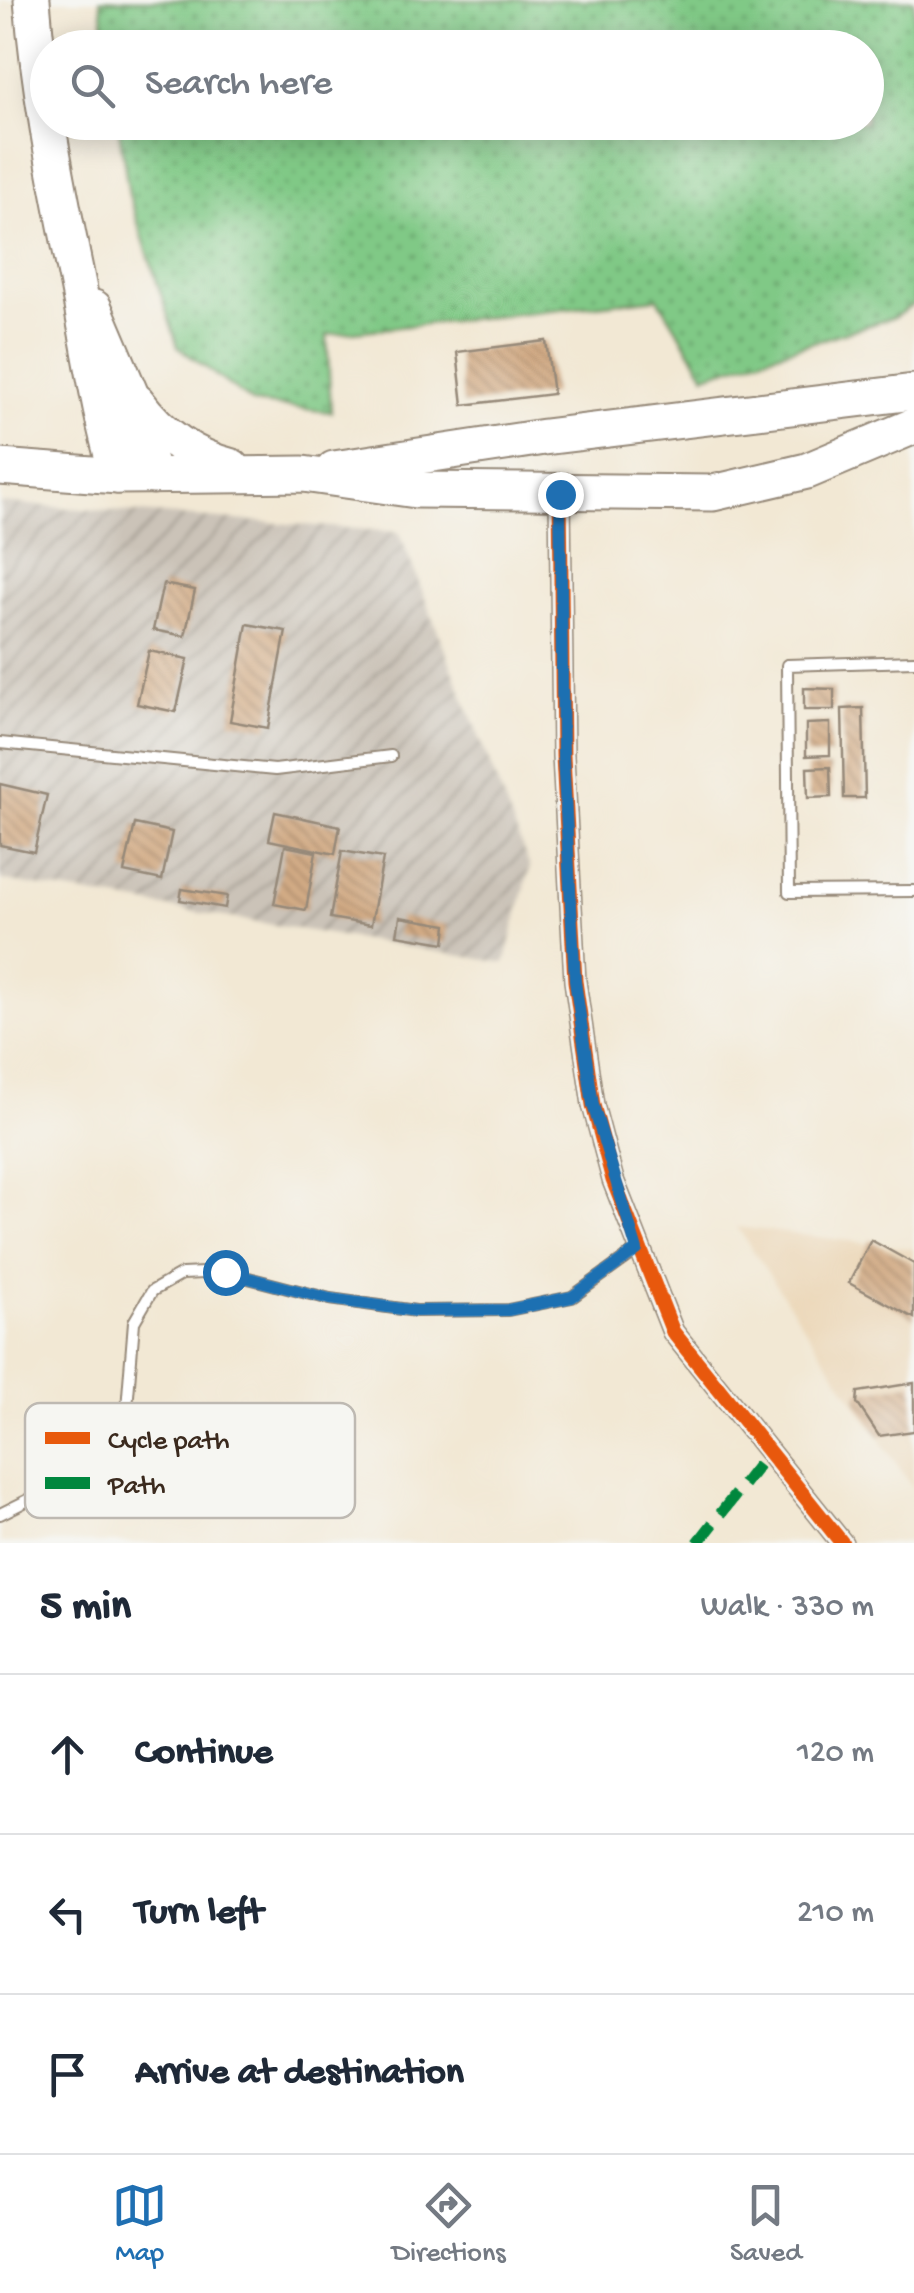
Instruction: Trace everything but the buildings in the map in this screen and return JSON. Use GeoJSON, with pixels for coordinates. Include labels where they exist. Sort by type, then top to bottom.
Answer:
{"type":"FeatureCollection","features":[{"type":"Feature","properties":{"kind":"highway"},"geometry":{"type":"LineString","coordinates":[[32,0],[36,30]]}},
{"type":"Feature","properties":{"kind":"highway"},"geometry":{"type":"LineString","coordinates":[[49,140],[74,266],[113,396],[153,476]]}},
{"type":"Feature","properties":{"kind":"highway"},"geometry":{"type":"LineString","coordinates":[[303,474],[509,442],[914,392]]}},
{"type":"Feature","properties":{"kind":"highway"},"geometry":{"type":"LineString","coordinates":[[40,470],[79,443],[113,396]]}},
{"type":"Feature","properties":{"kind":"highway"},"geometry":{"type":"LineString","coordinates":[[113,396],[147,416],[191,452],[268,474]]}},
{"type":"Feature","properties":{"kind":"highway"},"geometry":{"type":"LineString","coordinates":[[113,396],[118,476]]}},
{"type":"Feature","properties":{"kind":"highway"},"geometry":{"type":"LineString","coordinates":[[0,467],[118,476],[303,474],[416,490],[713,493],[807,471],[914,426]]}},
{"type":"Feature","properties":{"kind":"street"},"geometry":{"type":"LineString","coordinates":[[560,494],[563,756],[575,981],[593,1105],[637,1250],[673,1332],[842,1543]]}},
{"type":"Feature","properties":{"kind":"lane"},"geometry":{"type":"LineString","coordinates":[[914,661],[787,665],[787,684],[789,892],[914,892]]}},
{"type":"Feature","properties":{"kind":"lane"},"geometry":{"type":"LineString","coordinates":[[0,743],[274,770],[391,756]]}},
{"type":"Feature","properties":{"kind":"lane"},"geometry":{"type":"LineString","coordinates":[[127,1403],[134,1322],[152,1292],[182,1274],[225,1272],[330,1299],[416,1311],[508,1310],[572,1297],[637,1250]]}},
{"type":"Feature","properties":{"kind":"lane"},"geometry":{"type":"LineString","coordinates":[[0,1514],[25,1502]]}},
{"type":"Feature","properties":{"kind":"shaded area"},"geometry":{"type":"Polygon","coordinates":[[[0,503],[399,532],[530,867],[505,963],[0,880],[0,503]]]}},
{"type":"Feature","properties":{"kind":"shaded area"},"geometry":{"type":"Polygon","coordinates":[[[737,1227],[914,1249],[914,1490],[737,1227]]]}},
{"type":"Feature","properties":{"kind":"green space"},"geometry":{"type":"Polygon","coordinates":[[[100,0],[914,0],[914,304],[895,317],[705,375],[658,298],[327,335],[331,412],[253,403],[178,347],[129,195],[121,140],[884,140],[884,30],[104,30],[100,0]]]}},
{"type":"Feature","properties":{"kind":"marked path"},"geometry":{"type":"LineString","coordinates":[[698,1543],[767,1454]]}},
{"type":"Feature","properties":{"kind":"cycle path"},"geometry":{"type":"LineString","coordinates":[[560,494],[563,756],[575,981],[593,1105],[613,1180],[673,1332],[842,1543]]}},
{"type":"Feature","properties":{"kind":"route"},"geometry":{"type":"LineString","coordinates":[[225,1272],[330,1299],[416,1311],[508,1310],[572,1297],[637,1250],[593,1105],[575,981],[563,756],[560,494]]}}]}
